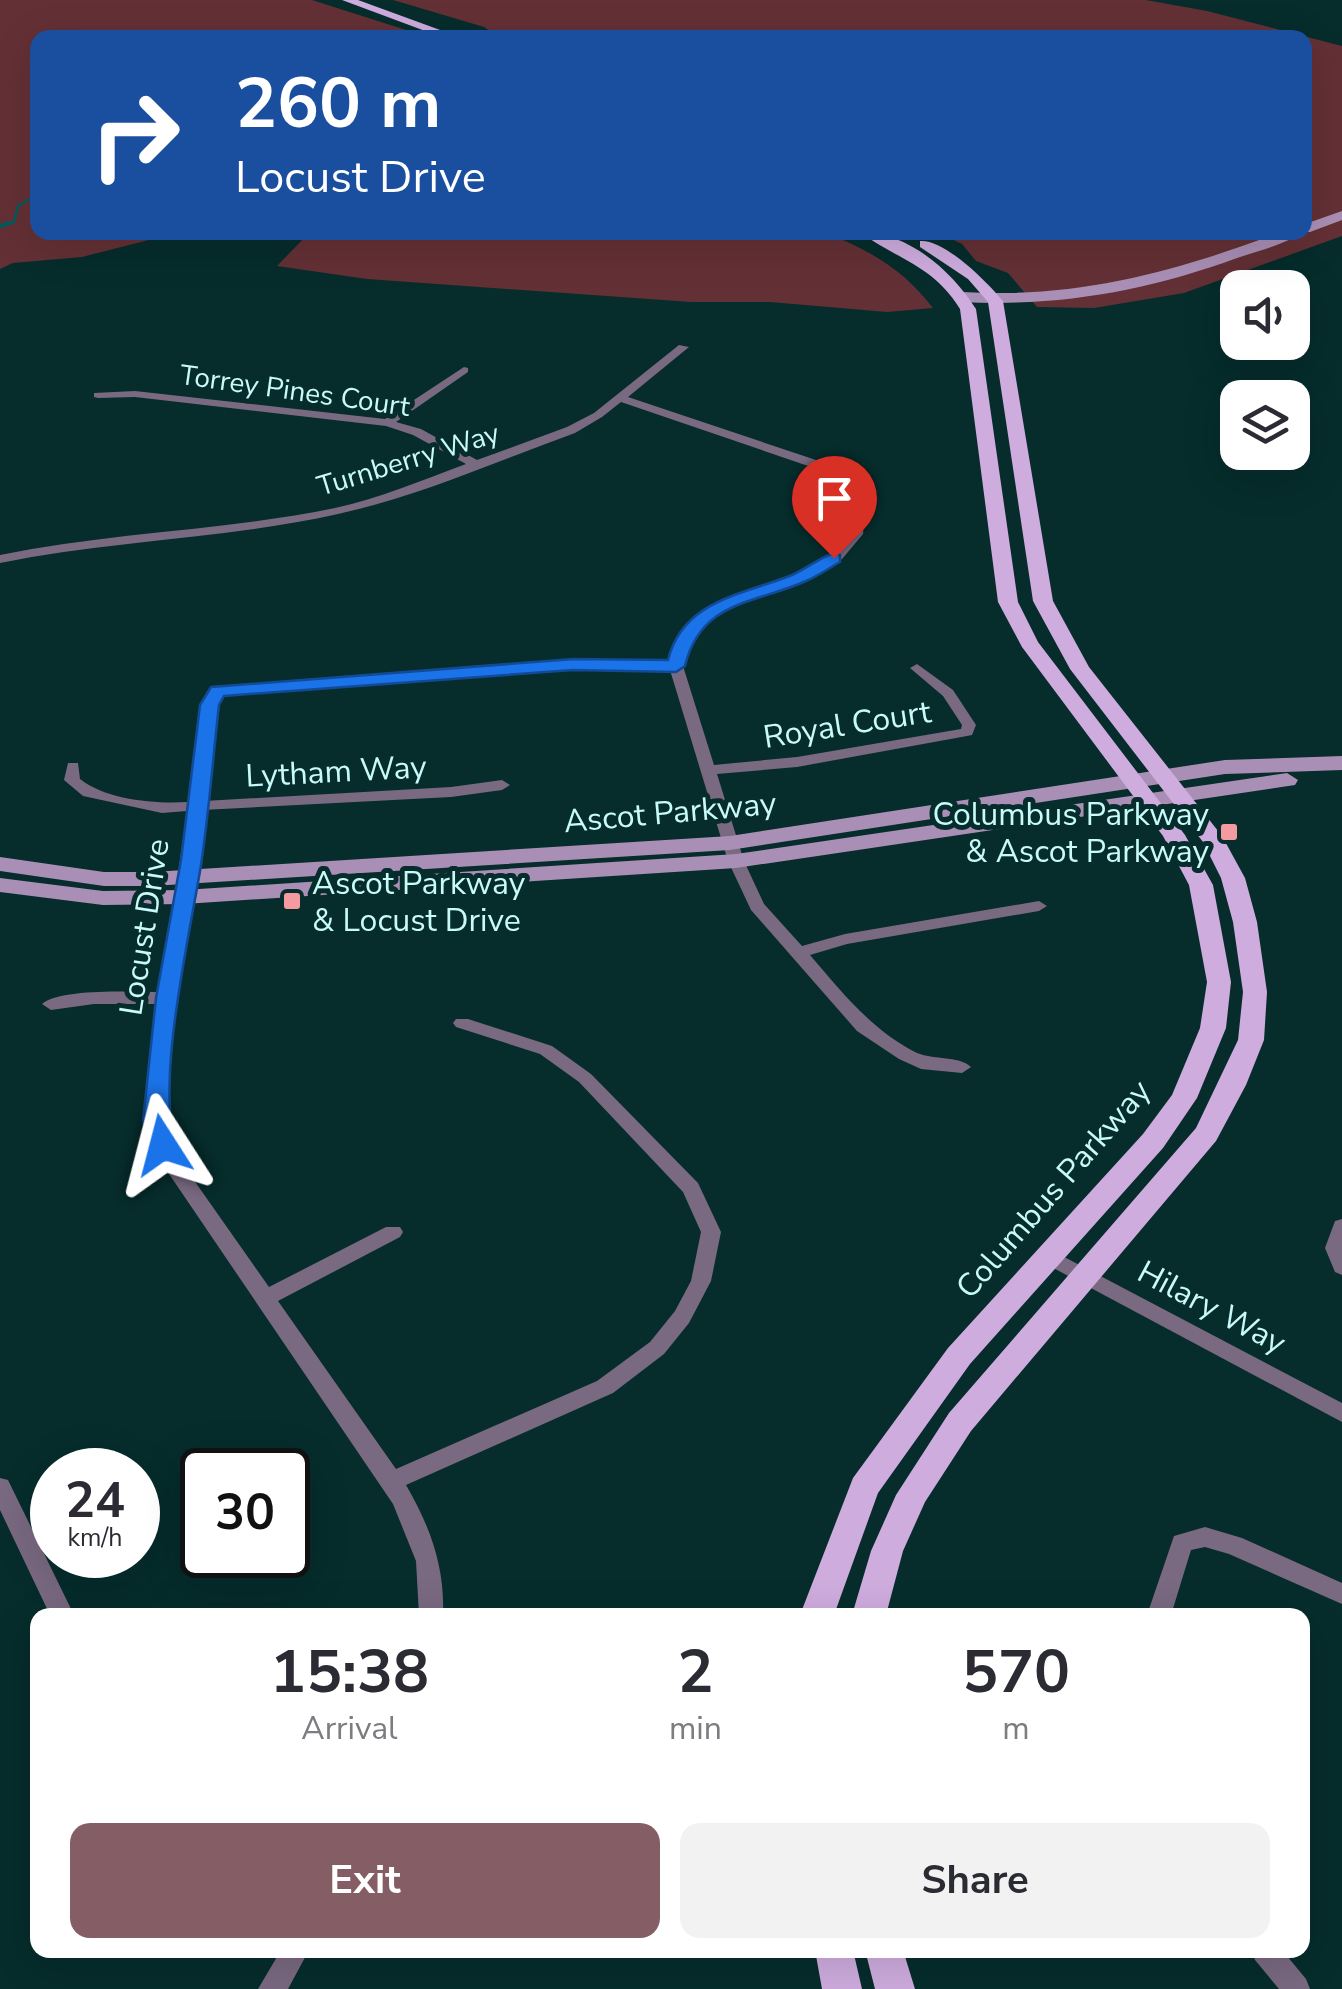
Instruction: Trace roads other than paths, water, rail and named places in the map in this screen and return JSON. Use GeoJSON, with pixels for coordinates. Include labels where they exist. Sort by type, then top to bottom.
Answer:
{"type":"FeatureCollection","features":[{"type":"Feature","properties":{"kind":"main road"},"geometry":{"type":"LineString","coordinates":[[347,0],[435,30]]}},
{"type":"Feature","properties":{"kind":"main road"},"geometry":{"type":"LineString","coordinates":[[373,0],[464,30]]}},
{"type":"Feature","properties":{"kind":"main road"},"geometry":{"type":"LineString","coordinates":[[1312,213],[1342,202]]}},
{"type":"Feature","properties":{"kind":"main road"},"geometry":{"type":"LineString","coordinates":[[1312,226],[1342,215]]}},
{"type":"Feature","properties":{"kind":"main road"},"geometry":{"type":"LineString","coordinates":[[883,240],[922,260],[962,297],[1137,274],[1236,240]]}},
{"type":"Feature","properties":{"kind":"main road"},"geometry":{"type":"LineString","coordinates":[[917,240],[950,258],[990,294],[1058,297],[1159,282],[1273,240]]}},
{"type":"Feature","properties":{"kind":"main road","name":"Columbus Parkway"},"geometry":{"type":"LineString","coordinates":[[820,1608],[864,1487],[959,1356],[1051,1258],[1153,1141],[1184,1098],[1212,1028],[1220,982],[1201,885],[1174,835],[1156,787],[1042,602],[990,294]]}},
{"type":"Feature","properties":{"kind":"main road","name":"Columbus Parkway"},"geometry":{"type":"LineString","coordinates":[[871,1608],[887,1551],[912,1495],[960,1422],[1088,1278],[1206,1134],[1233,1086],[1251,1040],[1255,992],[1245,922],[1232,878],[1214,841],[1156,787],[1030,643],[1008,602],[973,324],[962,297]]}},
{"type":"Feature","properties":{"kind":"main road","name":"Ascot Parkway"},"geometry":{"type":"LineString","coordinates":[[0,885],[103,898],[186,888],[733,852],[1156,787],[1264,763],[1342,763]]}},
{"type":"Feature","properties":{"kind":"main road","name":"Ascot Parkway"},"geometry":{"type":"LineString","coordinates":[[1156,787],[1342,780]]}},
{"type":"Feature","properties":{"kind":"main road","name":"Ascot Parkway"},"geometry":{"type":"LineString","coordinates":[[0,864],[186,888]]}},
{"type":"Feature","properties":{"kind":"main road"},"geometry":{"type":"LineString","coordinates":[[836,1958],[842,1989]]}},
{"type":"Feature","properties":{"kind":"main road"},"geometry":{"type":"LineString","coordinates":[[886,1958],[895,1989]]}},
{"type":"Feature","properties":{"kind":"street","name":"Turnberry Way"},"geometry":{"type":"LineString","coordinates":[[0,559],[59,546],[198,534],[337,511],[572,430],[620,398],[682,347]]}},
{"type":"Feature","properties":{"kind":"street"},"geometry":{"type":"LineString","coordinates":[[387,423],[464,370]]}},
{"type":"Feature","properties":{"kind":"street","name":"Torrey Pines Court"},"geometry":{"type":"LineString","coordinates":[[98,395],[135,394],[387,423],[417,432],[476,465]]}},
{"type":"Feature","properties":{"kind":"street"},"geometry":{"type":"LineString","coordinates":[[620,398],[824,467],[840,477],[860,500],[859,532],[848,548],[798,578],[741,595],[712,610],[682,641],[676,666],[733,852],[756,906],[863,1027],[884,1043],[927,1064],[962,1066]]}},
{"type":"Feature","properties":{"kind":"street","name":"Locust Drive"},"geometry":{"type":"LineString","coordinates":[[432,1608],[430,1561],[418,1526],[392,1482],[175,1168],[155,1120],[168,998],[210,705],[218,691],[573,664],[676,666]]}},
{"type":"Feature","properties":{"kind":"street","name":"Royal Court"},"geometry":{"type":"LineString","coordinates":[[710,770],[797,762],[967,732],[969,725],[948,693],[917,668]]}},
{"type":"Feature","properties":{"kind":"street","name":"Lytham Way"},"geometry":{"type":"LineString","coordinates":[[73,766],[72,780],[88,794],[162,808],[451,792],[502,785]]}},
{"type":"Feature","properties":{"kind":"street"},"geometry":{"type":"LineString","coordinates":[[798,952],[1039,906]]}},
{"type":"Feature","properties":{"kind":"street"},"geometry":{"type":"LineString","coordinates":[[51,1004],[94,998],[168,998]]}},
{"type":"Feature","properties":{"kind":"street"},"geometry":{"type":"LineString","coordinates":[[392,1482],[605,1387],[657,1348],[682,1317],[701,1280],[711,1232],[691,1188],[585,1078],[546,1050],[462,1023]]}},
{"type":"Feature","properties":{"kind":"street"},"geometry":{"type":"LineString","coordinates":[[1342,1226],[1335,1248],[1342,1266]]}},
{"type":"Feature","properties":{"kind":"street"},"geometry":{"type":"LineString","coordinates":[[262,1299],[393,1232]]}},
{"type":"Feature","properties":{"kind":"street","name":"Hilary Way"},"geometry":{"type":"LineString","coordinates":[[1051,1258],[1342,1412]]}},
{"type":"Feature","properties":{"kind":"street"},"geometry":{"type":"LineString","coordinates":[[0,1486],[59,1608]]}},
{"type":"Feature","properties":{"kind":"street"},"geometry":{"type":"LineString","coordinates":[[1161,1608],[1182,1543],[1205,1537],[1234,1545],[1342,1594]]}},
{"type":"Feature","properties":{"kind":"street"},"geometry":{"type":"LineString","coordinates":[[272,1989],[291,1958]]}},
{"type":"Feature","properties":{"kind":"street"},"geometry":{"type":"LineString","coordinates":[[1272,1958],[1296,1989]]}},
{"type":"Feature","properties":{"kind":"waterway"},"geometry":{"type":"LineString","coordinates":[[2,226],[14,222],[18,206],[30,199]]}},
{"type":"Feature","properties":{"kind":"waterway"},"geometry":{"type":"LineString","coordinates":[[0,226],[10,223]]}},
{"type":"Feature","properties":{"kind":"place","name":"Columbus Parkway & Ascot Parkway"},"geometry":{"type":"Point","coordinates":[1229,832]}},
{"type":"Feature","properties":{"kind":"place","name":"Ascot Parkway & Locust Drive"},"geometry":{"type":"Point","coordinates":[292,901]}}]}
